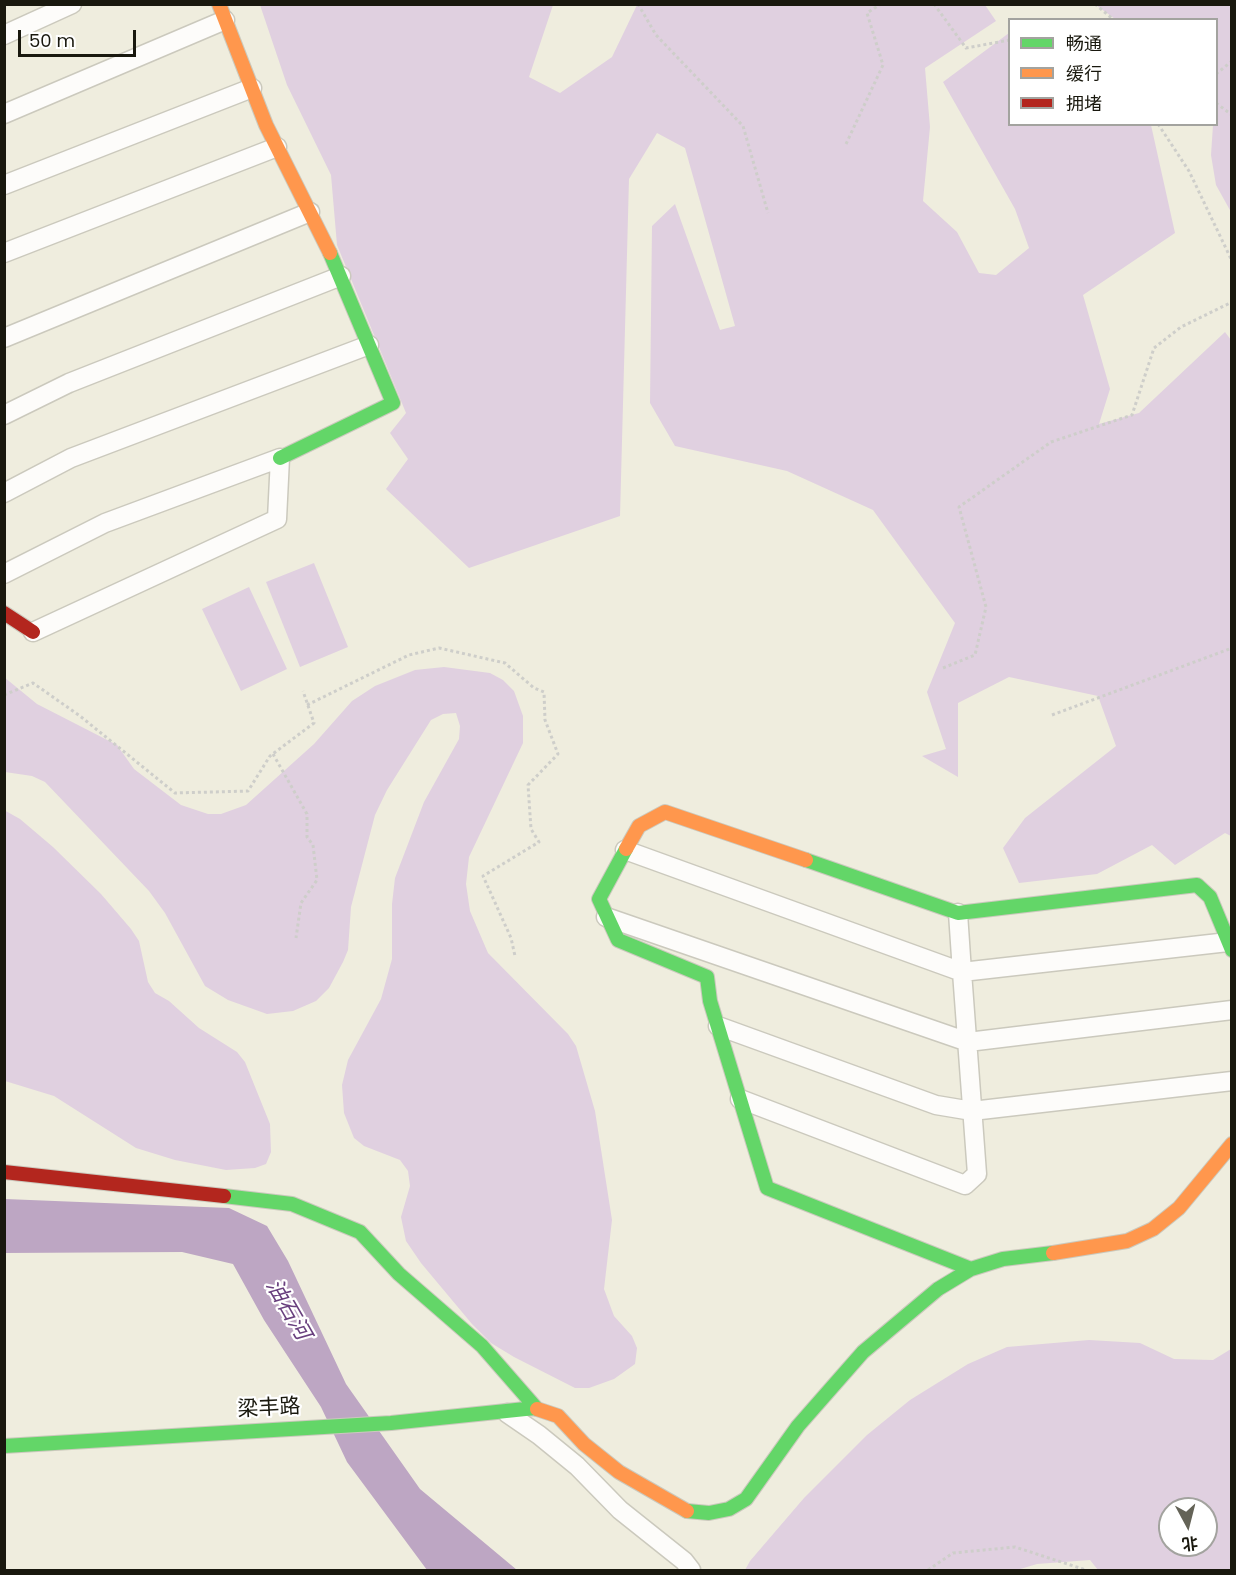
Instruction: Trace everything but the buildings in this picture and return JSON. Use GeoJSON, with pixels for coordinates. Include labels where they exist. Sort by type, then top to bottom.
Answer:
{"type":"FeatureCollection","features":[{"type":"Feature","properties":{"kind":"street"},"geometry":{"type":"LineString","coordinates":[[4,35],[72,4]]}},
{"type":"Feature","properties":{"kind":"street"},"geometry":{"type":"LineString","coordinates":[[4,114],[222,12],[277,147],[341,276],[393,403],[280,458],[105,523],[4,574]]}},
{"type":"Feature","properties":{"kind":"street"},"geometry":{"type":"LineString","coordinates":[[4,185],[252,88]]}},
{"type":"Feature","properties":{"kind":"street"},"geometry":{"type":"LineString","coordinates":[[4,253],[277,147]]}},
{"type":"Feature","properties":{"kind":"street"},"geometry":{"type":"LineString","coordinates":[[4,338],[310,212]]}},
{"type":"Feature","properties":{"kind":"street"},"geometry":{"type":"LineString","coordinates":[[4,415],[69,383],[341,276]]}},
{"type":"Feature","properties":{"kind":"street"},"geometry":{"type":"LineString","coordinates":[[4,493],[72,458],[369,345]]}},
{"type":"Feature","properties":{"kind":"street"},"geometry":{"type":"LineString","coordinates":[[4,613],[33,632],[277,519],[280,458]]}},
{"type":"Feature","properties":{"kind":"street"},"geometry":{"type":"LineString","coordinates":[[625,850],[962,972],[1230,946],[1210,897],[1197,885],[958,913],[665,812],[639,826],[625,850],[599,899],[618,940],[707,977],[718,1026],[767,1188],[971,1269]]}},
{"type":"Feature","properties":{"kind":"street"},"geometry":{"type":"LineString","coordinates":[[740,1100],[965,1185],[977,1174],[958,913]]}},
{"type":"Feature","properties":{"kind":"street"},"geometry":{"type":"LineString","coordinates":[[606,917],[968,1042],[1232,1010]]}},
{"type":"Feature","properties":{"kind":"street"},"geometry":{"type":"LineString","coordinates":[[718,1026],[936,1105],[972,1111],[1232,1081]]}},
{"type":"Feature","properties":{"kind":"street"},"geometry":{"type":"LineString","coordinates":[[4,1172],[292,1204],[360,1232],[399,1274],[482,1347],[535,1408],[558,1416],[584,1444],[619,1472],[689,1512],[709,1514],[729,1509],[746,1499],[798,1426],[863,1352],[938,1288],[971,1269],[1003,1259],[1091,1249],[1126,1241],[1154,1229],[1179,1208],[1232,1144]]}},
{"type":"Feature","properties":{"kind":"street","name":"梁丰路"},"geometry":{"type":"LineString","coordinates":[[4,1446],[391,1423],[507,1413],[535,1408]]}},
{"type":"Feature","properties":{"kind":"street"},"geometry":{"type":"LineString","coordinates":[[507,1413],[577,1466],[620,1510],[684,1561],[691,1570]]}},
{"type":"Feature","properties":{"kind":"path"},"geometry":{"type":"LineString","coordinates":[[638,4],[656,35],[743,126],[768,213]]}},
{"type":"Feature","properties":{"kind":"path"},"geometry":{"type":"LineString","coordinates":[[846,144],[883,65],[867,13],[880,4]]}},
{"type":"Feature","properties":{"kind":"path"},"geometry":{"type":"LineString","coordinates":[[934,4],[966,48],[1008,39]]}},
{"type":"Feature","properties":{"kind":"path"},"geometry":{"type":"LineString","coordinates":[[1095,4],[1112,18]]}},
{"type":"Feature","properties":{"kind":"path"},"geometry":{"type":"LineString","coordinates":[[1218,72],[1232,61]]}},
{"type":"Feature","properties":{"kind":"path"},"geometry":{"type":"LineString","coordinates":[[1218,104],[1232,115]]}},
{"type":"Feature","properties":{"kind":"path"},"geometry":{"type":"LineString","coordinates":[[1159,126],[1189,171],[1232,261]]}},
{"type":"Feature","properties":{"kind":"path"},"geometry":{"type":"LineString","coordinates":[[943,668],[975,655],[986,607],[959,507],[1051,442],[1132,415],[1154,348],[1181,327],[1232,302]]}},
{"type":"Feature","properties":{"kind":"path"},"geometry":{"type":"LineString","coordinates":[[308,705],[409,655],[440,648],[505,663],[534,688],[544,692],[545,720],[558,754],[528,785],[531,829],[539,842],[483,876],[511,938],[515,956]]}},
{"type":"Feature","properties":{"kind":"path"},"geometry":{"type":"LineString","coordinates":[[1052,715],[1232,648]]}},
{"type":"Feature","properties":{"kind":"path"},"geometry":{"type":"LineString","coordinates":[[4,695],[33,683],[80,716],[174,793],[248,791],[273,754],[314,723],[303,691]]}},
{"type":"Feature","properties":{"kind":"path"},"geometry":{"type":"LineString","coordinates":[[273,754],[307,814],[307,837],[314,845],[317,880],[301,903],[296,938]]}},
{"type":"Feature","properties":{"kind":"path"},"geometry":{"type":"LineString","coordinates":[[928,1570],[953,1553],[1015,1547],[1086,1570]]}},
{"type":"Feature","properties":{"kind":"shaded area"},"geometry":{"type":"Polygon","coordinates":[[[260,5],[553,5],[529,77],[560,93],[612,57],[637,5],[985,5],[996,21],[925,68],[930,127],[923,201],[957,232],[979,273],[996,275],[1029,248],[1015,209],[943,82],[1008,34],[1008,126],[1151,126],[1175,233],[1083,295],[1110,389],[1099,424],[1139,413],[1225,332],[1231,340],[1231,836],[1225,833],[1175,865],[1152,845],[1097,874],[1019,883],[1003,848],[1025,818],[1116,746],[1098,696],[1009,677],[958,703],[958,777],[922,756],[946,749],[927,692],[955,623],[873,510],[787,471],[675,446],[650,403],[652,226],[675,204],[720,330],[735,326],[685,148],[657,133],[629,179],[620,516],[469,568],[386,489],[408,459],[390,433],[406,413],[337,245],[331,175],[287,85],[260,5]]]}},
{"type":"Feature","properties":{"kind":"shaded area"},"geometry":{"type":"Polygon","coordinates":[[[1096,5],[1231,5],[1231,212],[1216,185],[1211,155],[1213,126],[1218,126],[1218,18],[1114,18],[1096,5]]]}},
{"type":"Feature","properties":{"kind":"shaded area"},"geometry":{"type":"Polygon","coordinates":[[[314,563],[348,647],[300,667],[266,582],[314,563]]]}},
{"type":"Feature","properties":{"kind":"shaded area"},"geometry":{"type":"Polygon","coordinates":[[[249,587],[287,669],[241,691],[202,609],[249,587]]]}},
{"type":"Feature","properties":{"kind":"shaded area"},"geometry":{"type":"Polygon","coordinates":[[[444,667],[490,673],[503,680],[514,691],[523,716],[523,743],[469,857],[466,884],[470,911],[488,953],[568,1034],[576,1046],[595,1111],[612,1220],[604,1289],[614,1316],[632,1336],[637,1348],[635,1364],[614,1379],[589,1388],[575,1388],[514,1357],[491,1343],[472,1324],[421,1263],[406,1241],[401,1217],[410,1186],[408,1171],[400,1160],[364,1146],[354,1138],[344,1113],[342,1085],[348,1060],[381,999],[392,959],[392,904],[395,878],[424,802],[459,739],[460,726],[456,713],[443,714],[431,720],[387,790],[375,815],[351,907],[348,950],[343,962],[329,988],[316,1001],[293,1011],[267,1014],[228,1000],[205,986],[165,913],[149,891],[45,782],[32,776],[5,772],[4,677],[37,704],[117,745],[134,769],[181,805],[208,814],[221,814],[246,805],[314,744],[352,701],[375,686],[415,670],[444,667]]]}},
{"type":"Feature","properties":{"kind":"shaded area"},"geometry":{"type":"Polygon","coordinates":[[[4,810],[20,819],[53,847],[101,894],[131,929],[139,941],[148,982],[155,993],[169,1001],[199,1028],[237,1052],[245,1062],[270,1124],[271,1152],[266,1164],[255,1168],[226,1170],[175,1160],[136,1148],[54,1096],[5,1081],[4,810]]]}},
{"type":"Feature","properties":{"kind":"shaded area"},"geometry":{"type":"Polygon","coordinates":[[[1089,1340],[1140,1343],[1174,1359],[1213,1360],[1231,1349],[1231,1570],[1098,1570],[1090,1560],[1037,1564],[1017,1570],[745,1570],[750,1561],[804,1498],[867,1435],[910,1400],[968,1364],[1007,1347],[1089,1340]]]}},
{"type":"Feature","properties":{"kind":"water","name":"油石河"},"geometry":{"type":"Polygon","coordinates":[[[5,1199],[229,1208],[267,1226],[288,1261],[346,1384],[420,1489],[517,1570],[427,1570],[347,1462],[321,1407],[264,1320],[233,1264],[182,1252],[5,1253],[5,1199]]]}},
{"type":"Feature","properties":{"kind":"traffic: fast"},"geometry":{"type":"LineString","coordinates":[[280,458],[393,403],[330,253]]}},
{"type":"Feature","properties":{"kind":"traffic: fast"},"geometry":{"type":"LineString","coordinates":[[626,849],[599,899],[618,940],[707,977],[710,1001],[767,1188],[971,1269]]}},
{"type":"Feature","properties":{"kind":"traffic: fast"},"geometry":{"type":"LineString","coordinates":[[806,860],[958,913],[1197,885],[1210,897],[1232,950]]}},
{"type":"Feature","properties":{"kind":"traffic: fast"},"geometry":{"type":"LineString","coordinates":[[224,1196],[292,1204],[360,1232],[399,1274],[482,1346],[537,1409]]}},
{"type":"Feature","properties":{"kind":"traffic: fast"},"geometry":{"type":"LineString","coordinates":[[687,1511],[709,1513],[729,1509],[746,1499],[798,1426],[863,1352],[938,1289],[971,1269],[1003,1259],[1053,1253]]}},
{"type":"Feature","properties":{"kind":"traffic: fast"},"geometry":{"type":"LineString","coordinates":[[4,1446],[391,1423],[535,1408]]}},
{"type":"Feature","properties":{"kind":"traffic: slow"},"geometry":{"type":"LineString","coordinates":[[219,4],[266,125],[330,253]]}},
{"type":"Feature","properties":{"kind":"traffic: slow"},"geometry":{"type":"LineString","coordinates":[[626,849],[639,826],[665,812],[806,860]]}},
{"type":"Feature","properties":{"kind":"traffic: slow"},"geometry":{"type":"LineString","coordinates":[[1053,1253],[1127,1241],[1153,1229],[1179,1208],[1232,1144]]}},
{"type":"Feature","properties":{"kind":"traffic: slow"},"geometry":{"type":"LineString","coordinates":[[537,1409],[558,1416],[584,1444],[619,1472],[687,1511]]}},
{"type":"Feature","properties":{"kind":"traffic: jam"},"geometry":{"type":"LineString","coordinates":[[4,613],[33,632]]}},
{"type":"Feature","properties":{"kind":"traffic: jam"},"geometry":{"type":"LineString","coordinates":[[4,1172],[224,1196]]}}]}
